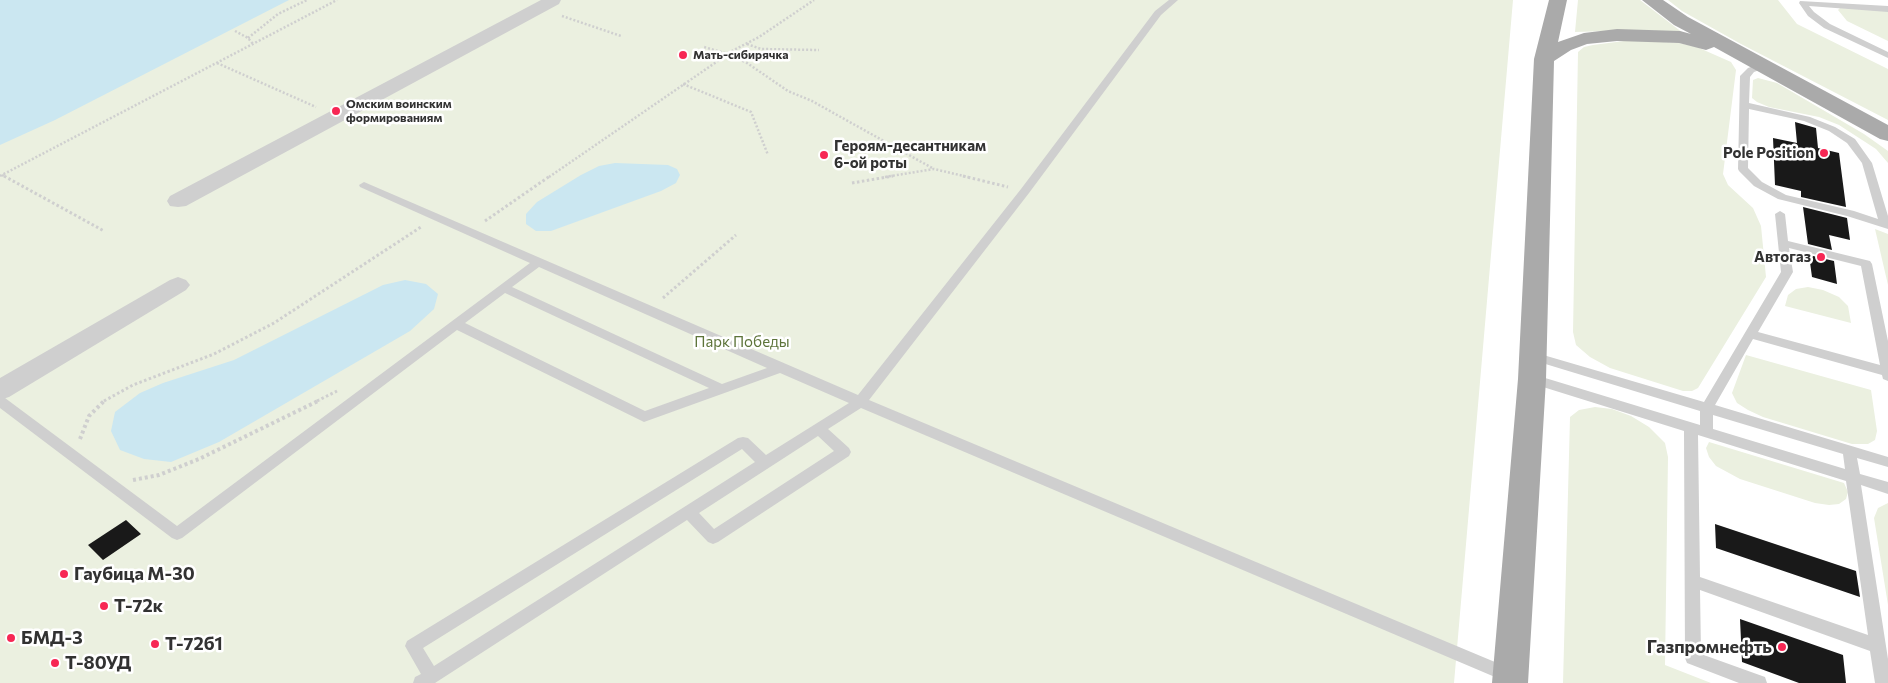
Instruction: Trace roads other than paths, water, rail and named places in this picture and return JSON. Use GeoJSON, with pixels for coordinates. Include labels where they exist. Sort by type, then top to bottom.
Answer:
{"type":"FeatureCollection","features":[{"type":"Feature","properties":{"kind":"main road"},"geometry":{"type":"LineString","coordinates":[[1510,679],[1533,368],[1544,59],[1558,0]]}},
{"type":"Feature","properties":{"kind":"main road"},"geometry":{"type":"LineString","coordinates":[[1651,0],[1681,21],[1888,134]]}},
{"type":"Feature","properties":{"kind":"main road"},"geometry":{"type":"LineString","coordinates":[[1544,59],[1564,46],[1584,39],[1617,35],[1680,38],[1711,45],[1755,62]]}},
{"type":"Feature","properties":{"kind":"main road"},"geometry":{"type":"LineString","coordinates":[[1862,121],[1888,142]]}},
{"type":"Feature","properties":{"kind":"street"},"geometry":{"type":"LineString","coordinates":[[178,200],[545,4]]}},
{"type":"Feature","properties":{"kind":"street"},"geometry":{"type":"LineString","coordinates":[[0,390],[178,285]]}},
{"type":"Feature","properties":{"kind":"lane"},"geometry":{"type":"LineString","coordinates":[[765,463],[743,442],[413,646],[426,680],[689,512],[860,402],[1025,191],[1158,13],[1174,0]]}},
{"type":"Feature","properties":{"kind":"lane"},"geometry":{"type":"LineString","coordinates":[[1888,8],[1803,3],[1811,14],[1828,26],[1888,55]]}},
{"type":"Feature","properties":{"kind":"lane"},"geometry":{"type":"LineString","coordinates":[[1755,62],[1745,76],[1743,169],[1758,184],[1782,196],[1850,213],[1886,226]]}},
{"type":"Feature","properties":{"kind":"lane"},"geometry":{"type":"LineString","coordinates":[[1745,105],[1807,119],[1832,129],[1851,141],[1867,163],[1886,226]]}},
{"type":"Feature","properties":{"kind":"lane"},"geometry":{"type":"LineString","coordinates":[[364,185],[780,368],[1510,679]]}},
{"type":"Feature","properties":{"kind":"lane"},"geometry":{"type":"LineString","coordinates":[[1706,432],[1707,408],[1787,272],[1780,214]]}},
{"type":"Feature","properties":{"kind":"lane"},"geometry":{"type":"LineString","coordinates":[[1783,243],[1866,264],[1888,376]]}},
{"type":"Feature","properties":{"kind":"lane"},"geometry":{"type":"LineString","coordinates":[[0,401],[177,534],[538,262]]}},
{"type":"Feature","properties":{"kind":"lane"},"geometry":{"type":"LineString","coordinates":[[504,288],[722,389]]}},
{"type":"Feature","properties":{"kind":"lane"},"geometry":{"type":"LineString","coordinates":[[456,324],[644,418],[780,368]]}},
{"type":"Feature","properties":{"kind":"lane"},"geometry":{"type":"LineString","coordinates":[[1750,334],[1888,372]]}},
{"type":"Feature","properties":{"kind":"lane"},"geometry":{"type":"LineString","coordinates":[[1533,368],[1707,408],[1888,462]]}},
{"type":"Feature","properties":{"kind":"lane"},"geometry":{"type":"LineString","coordinates":[[1533,368],[1691,428],[1888,488]]}},
{"type":"Feature","properties":{"kind":"lane"},"geometry":{"type":"LineString","coordinates":[[689,512],[713,538],[844,452],[819,428]]}},
{"type":"Feature","properties":{"kind":"lane"},"geometry":{"type":"LineString","coordinates":[[1691,428],[1693,658],[1760,683]]}},
{"type":"Feature","properties":{"kind":"lane"},"geometry":{"type":"LineString","coordinates":[[1849,450],[1883,683]]}},
{"type":"Feature","properties":{"kind":"lane"},"geometry":{"type":"LineString","coordinates":[[1692,581],[1878,646]]}},
{"type":"Feature","properties":{"kind":"water"},"geometry":{"type":"Polygon","coordinates":[[[0,0],[289,0],[55,120],[0,145],[0,0]]]}},
{"type":"Feature","properties":{"kind":"water"},"geometry":{"type":"Polygon","coordinates":[[[615,163],[668,165],[677,169],[680,175],[676,183],[661,191],[551,231],[536,231],[526,224],[526,214],[537,202],[599,166],[615,163]]]}},
{"type":"Feature","properties":{"kind":"water"},"geometry":{"type":"Polygon","coordinates":[[[405,280],[426,284],[438,294],[434,309],[410,331],[219,442],[171,462],[144,459],[120,450],[111,431],[115,412],[140,393],[163,383],[234,360],[383,285],[405,280]]]}},
{"type":"Feature","properties":{"kind":"place","name":"Мать-сибирячка"},"geometry":{"type":"Point","coordinates":[683,55]}},
{"type":"Feature","properties":{"kind":"place","name":"Омским воинским формированиям"},"geometry":{"type":"Point","coordinates":[336,111]}},
{"type":"Feature","properties":{"kind":"place","name":"Pole Position"},"geometry":{"type":"Point","coordinates":[1824,153]}},
{"type":"Feature","properties":{"kind":"place","name":"Героям-десантникам 6-ой роты"},"geometry":{"type":"Point","coordinates":[824,155]}},
{"type":"Feature","properties":{"kind":"place","name":"Автогаз"},"geometry":{"type":"Point","coordinates":[1821,257]}},
{"type":"Feature","properties":{"kind":"place","name":"Гаубица М-30"},"geometry":{"type":"Point","coordinates":[64,574]}},
{"type":"Feature","properties":{"kind":"place","name":"Т-72к"},"geometry":{"type":"Point","coordinates":[104,606]}},
{"type":"Feature","properties":{"kind":"place","name":"БМД-3"},"geometry":{"type":"Point","coordinates":[11,638]}},
{"type":"Feature","properties":{"kind":"place","name":"Т-72б1"},"geometry":{"type":"Point","coordinates":[155,644]}},
{"type":"Feature","properties":{"kind":"place","name":"Газпромнефть"},"geometry":{"type":"Point","coordinates":[1782,647]}},
{"type":"Feature","properties":{"kind":"place","name":"Т-80УД"},"geometry":{"type":"Point","coordinates":[55,663]}},
{"type":"Feature","properties":{"kind":"park label","name":"Парк Победы"},"geometry":{"type":"Point","coordinates":[742,342]}}]}
